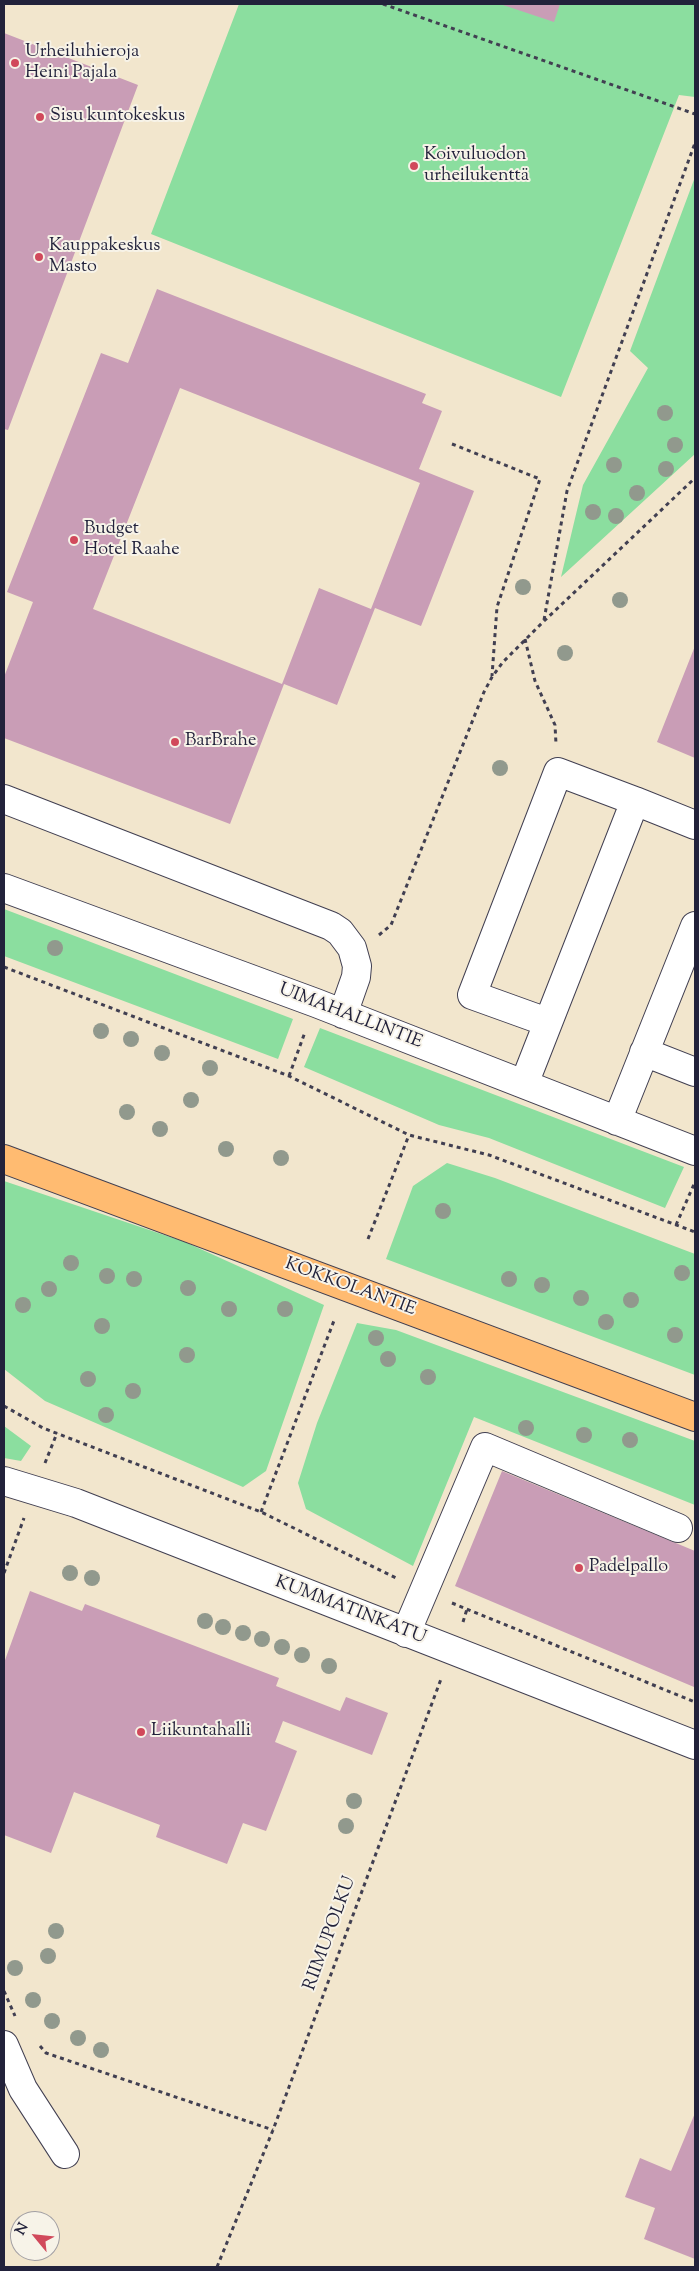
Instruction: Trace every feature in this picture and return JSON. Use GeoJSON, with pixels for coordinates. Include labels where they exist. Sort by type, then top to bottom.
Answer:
{"type":"FeatureCollection","features":[{"type":"Feature","properties":{"kind":"main road","name":"KOKKOLANTIE"},"geometry":{"type":"LineString","coordinates":[[4,1159],[695,1417]]}},
{"type":"Feature","properties":{"kind":"street"},"geometry":{"type":"LineString","coordinates":[[547,1022],[472,994],[558,772],[695,825]]}},
{"type":"Feature","properties":{"kind":"street"},"geometry":{"type":"LineString","coordinates":[[4,799],[331,926],[340,932],[352,948],[357,966],[356,977],[344,1014]]}},
{"type":"Feature","properties":{"kind":"street"},"geometry":{"type":"LineString","coordinates":[[524,1084],[635,801]]}},
{"type":"Feature","properties":{"kind":"street","name":"UIMAHALLINTIE"},"geometry":{"type":"LineString","coordinates":[[4,888],[316,1003],[695,1151]]}},
{"type":"Feature","properties":{"kind":"street"},"geometry":{"type":"LineString","coordinates":[[617,1121],[695,926]]}},
{"type":"Feature","properties":{"kind":"street"},"geometry":{"type":"LineString","coordinates":[[644,1052],[695,1072]]}},
{"type":"Feature","properties":{"kind":"street"},"geometry":{"type":"LineString","coordinates":[[406,1632],[485,1447],[678,1528]]}},
{"type":"Feature","properties":{"kind":"street","name":"KUMMATINKATU"},"geometry":{"type":"LineString","coordinates":[[4,1481],[76,1503],[695,1745]]}},
{"type":"Feature","properties":{"kind":"street"},"geometry":{"type":"LineString","coordinates":[[4,2045],[23,2089],[65,2154]]}},
{"type":"Feature","properties":{"kind":"path"},"geometry":{"type":"LineString","coordinates":[[383,4],[695,114]]}},
{"type":"Feature","properties":{"kind":"path"},"geometry":{"type":"LineString","coordinates":[[544,621],[567,491],[695,143]]}},
{"type":"Feature","properties":{"kind":"path"},"geometry":{"type":"LineString","coordinates":[[452,444],[540,479],[497,607],[492,677]]}},
{"type":"Feature","properties":{"kind":"path"},"geometry":{"type":"LineString","coordinates":[[352,948],[384,933],[391,925],[484,692],[492,677],[525,639],[695,478]]}},
{"type":"Feature","properties":{"kind":"path"},"geometry":{"type":"LineString","coordinates":[[525,639],[535,680],[555,725],[558,772]]}},
{"type":"Feature","properties":{"kind":"path"},"geometry":{"type":"LineString","coordinates":[[4,967],[289,1076],[409,1135],[490,1155],[695,1232]]}},
{"type":"Feature","properties":{"kind":"path"},"geometry":{"type":"LineString","coordinates":[[289,1076],[316,1003]]}},
{"type":"Feature","properties":{"kind":"path"},"geometry":{"type":"LineString","coordinates":[[368,1240],[409,1135]]}},
{"type":"Feature","properties":{"kind":"path"},"geometry":{"type":"LineString","coordinates":[[676,1225],[695,1181]]}},
{"type":"Feature","properties":{"kind":"path"},"geometry":{"type":"LineString","coordinates":[[261,1512],[335,1318]]}},
{"type":"Feature","properties":{"kind":"path"},"geometry":{"type":"LineString","coordinates":[[4,1406],[43,1428],[261,1512],[424,1592],[695,1702]]}},
{"type":"Feature","properties":{"kind":"path"},"geometry":{"type":"LineString","coordinates":[[4,1573],[35,1490]]}},
{"type":"Feature","properties":{"kind":"path","name":"RIIMUPOLKU"},"geometry":{"type":"LineString","coordinates":[[217,2267],[273,2130],[467,1610]]}},
{"type":"Feature","properties":{"kind":"path"},"geometry":{"type":"LineString","coordinates":[[4,1992],[15,2017]]}},
{"type":"Feature","properties":{"kind":"path"},"geometry":{"type":"LineString","coordinates":[[34,2039],[46,2053],[273,2130]]}},
{"type":"Feature","properties":{"kind":"green space","name":"Koivuluodon urheilukenttä"},"geometry":{"type":"Polygon","coordinates":[[[239,4],[695,4],[695,97],[679,95],[561,397],[151,234],[239,4]]]}},
{"type":"Feature","properties":{"kind":"green space"},"geometry":{"type":"Polygon","coordinates":[[[695,177],[695,454],[561,577],[583,485],[648,368],[630,351],[695,177]]]}},
{"type":"Feature","properties":{"kind":"green space"},"geometry":{"type":"Polygon","coordinates":[[[4,909],[293,1019],[278,1059],[4,956],[4,909]]]}},
{"type":"Feature","properties":{"kind":"green space"},"geometry":{"type":"Polygon","coordinates":[[[320,1028],[684,1167],[665,1208],[489,1138],[439,1125],[304,1067],[320,1028]]]}},
{"type":"Feature","properties":{"kind":"green space"},"geometry":{"type":"Polygon","coordinates":[[[447,1163],[495,1178],[695,1254],[695,1375],[386,1259],[413,1186],[447,1163]]]}},
{"type":"Feature","properties":{"kind":"green space"},"geometry":{"type":"Polygon","coordinates":[[[4,1181],[185,1242],[324,1305],[266,1471],[243,1487],[45,1401],[4,1369],[4,1181]]]}},
{"type":"Feature","properties":{"kind":"green space"},"geometry":{"type":"Polygon","coordinates":[[[357,1323],[396,1330],[695,1441],[695,1505],[474,1417],[413,1566],[306,1509],[298,1483],[317,1423],[357,1323]]]}},
{"type":"Feature","properties":{"kind":"green space"},"geometry":{"type":"Polygon","coordinates":[[[4,1426],[31,1446],[21,1461],[4,1458],[4,1426]]]}},
{"type":"Feature","properties":{"kind":"building"},"geometry":{"type":"Polygon","coordinates":[[[500,4],[560,4],[554,22],[500,4]]]}},
{"type":"Feature","properties":{"kind":"building","name":"Kauppakeskus Masto"},"geometry":{"type":"Polygon","coordinates":[[[4,33],[138,85],[8,430],[4,429],[4,33]]]}},
{"type":"Feature","properties":{"kind":"building","name":"Budget Hotel Raahe"},"geometry":{"type":"Polygon","coordinates":[[[157,289],[426,394],[422,403],[442,411],[419,469],[474,491],[421,626],[375,608],[337,705],[284,684],[230,824],[4,738],[4,677],[33,602],[7,592],[101,353],[128,363],[157,289]],[[180,388],[93,609],[282,684],[319,588],[371,609],[420,483],[180,388]]]}},
{"type":"Feature","properties":{"kind":"building"},"geometry":{"type":"Polygon","coordinates":[[[695,646],[695,758],[657,742],[695,646]]]}},
{"type":"Feature","properties":{"kind":"building","name":"Padelpallo"},"geometry":{"type":"Polygon","coordinates":[[[502,1471],[695,1551],[694,1687],[455,1586],[502,1471]]]}},
{"type":"Feature","properties":{"kind":"building","name":"Liikuntahalli"},"geometry":{"type":"Polygon","coordinates":[[[30,1591],[82,1611],[85,1604],[279,1678],[276,1686],[340,1711],[346,1697],[388,1713],[372,1755],[283,1721],[275,1742],[297,1751],[266,1831],[243,1823],[227,1864],[156,1837],[160,1825],[74,1792],[51,1853],[4,1835],[4,1663],[30,1591]]]}},
{"type":"Feature","properties":{"kind":"building"},"geometry":{"type":"Polygon","coordinates":[[[695,2113],[695,2259],[644,2239],[655,2208],[625,2197],[640,2158],[671,2171],[695,2113]]]}},
{"type":"Feature","properties":{"kind":"place","name":"Urheiluhieroja Heini Pajala"},"geometry":{"type":"Point","coordinates":[15,63]}},
{"type":"Feature","properties":{"kind":"place","name":"Sisu kuntokeskus"},"geometry":{"type":"Point","coordinates":[40,117]}},
{"type":"Feature","properties":{"kind":"place","name":"Koivuluodon urheilukenttä"},"geometry":{"type":"Point","coordinates":[414,166]}},
{"type":"Feature","properties":{"kind":"place","name":"Kauppakeskus Masto"},"geometry":{"type":"Point","coordinates":[39,257]}},
{"type":"Feature","properties":{"kind":"place","name":"Budget Hotel Raahe"},"geometry":{"type":"Point","coordinates":[74,540]}},
{"type":"Feature","properties":{"kind":"place","name":"BarBrahe"},"geometry":{"type":"Point","coordinates":[175,742]}},
{"type":"Feature","properties":{"kind":"place","name":"Padelpallo"},"geometry":{"type":"Point","coordinates":[579,1568]}},
{"type":"Feature","properties":{"kind":"place","name":"Liikuntahalli"},"geometry":{"type":"Point","coordinates":[141,1732]}}]}
